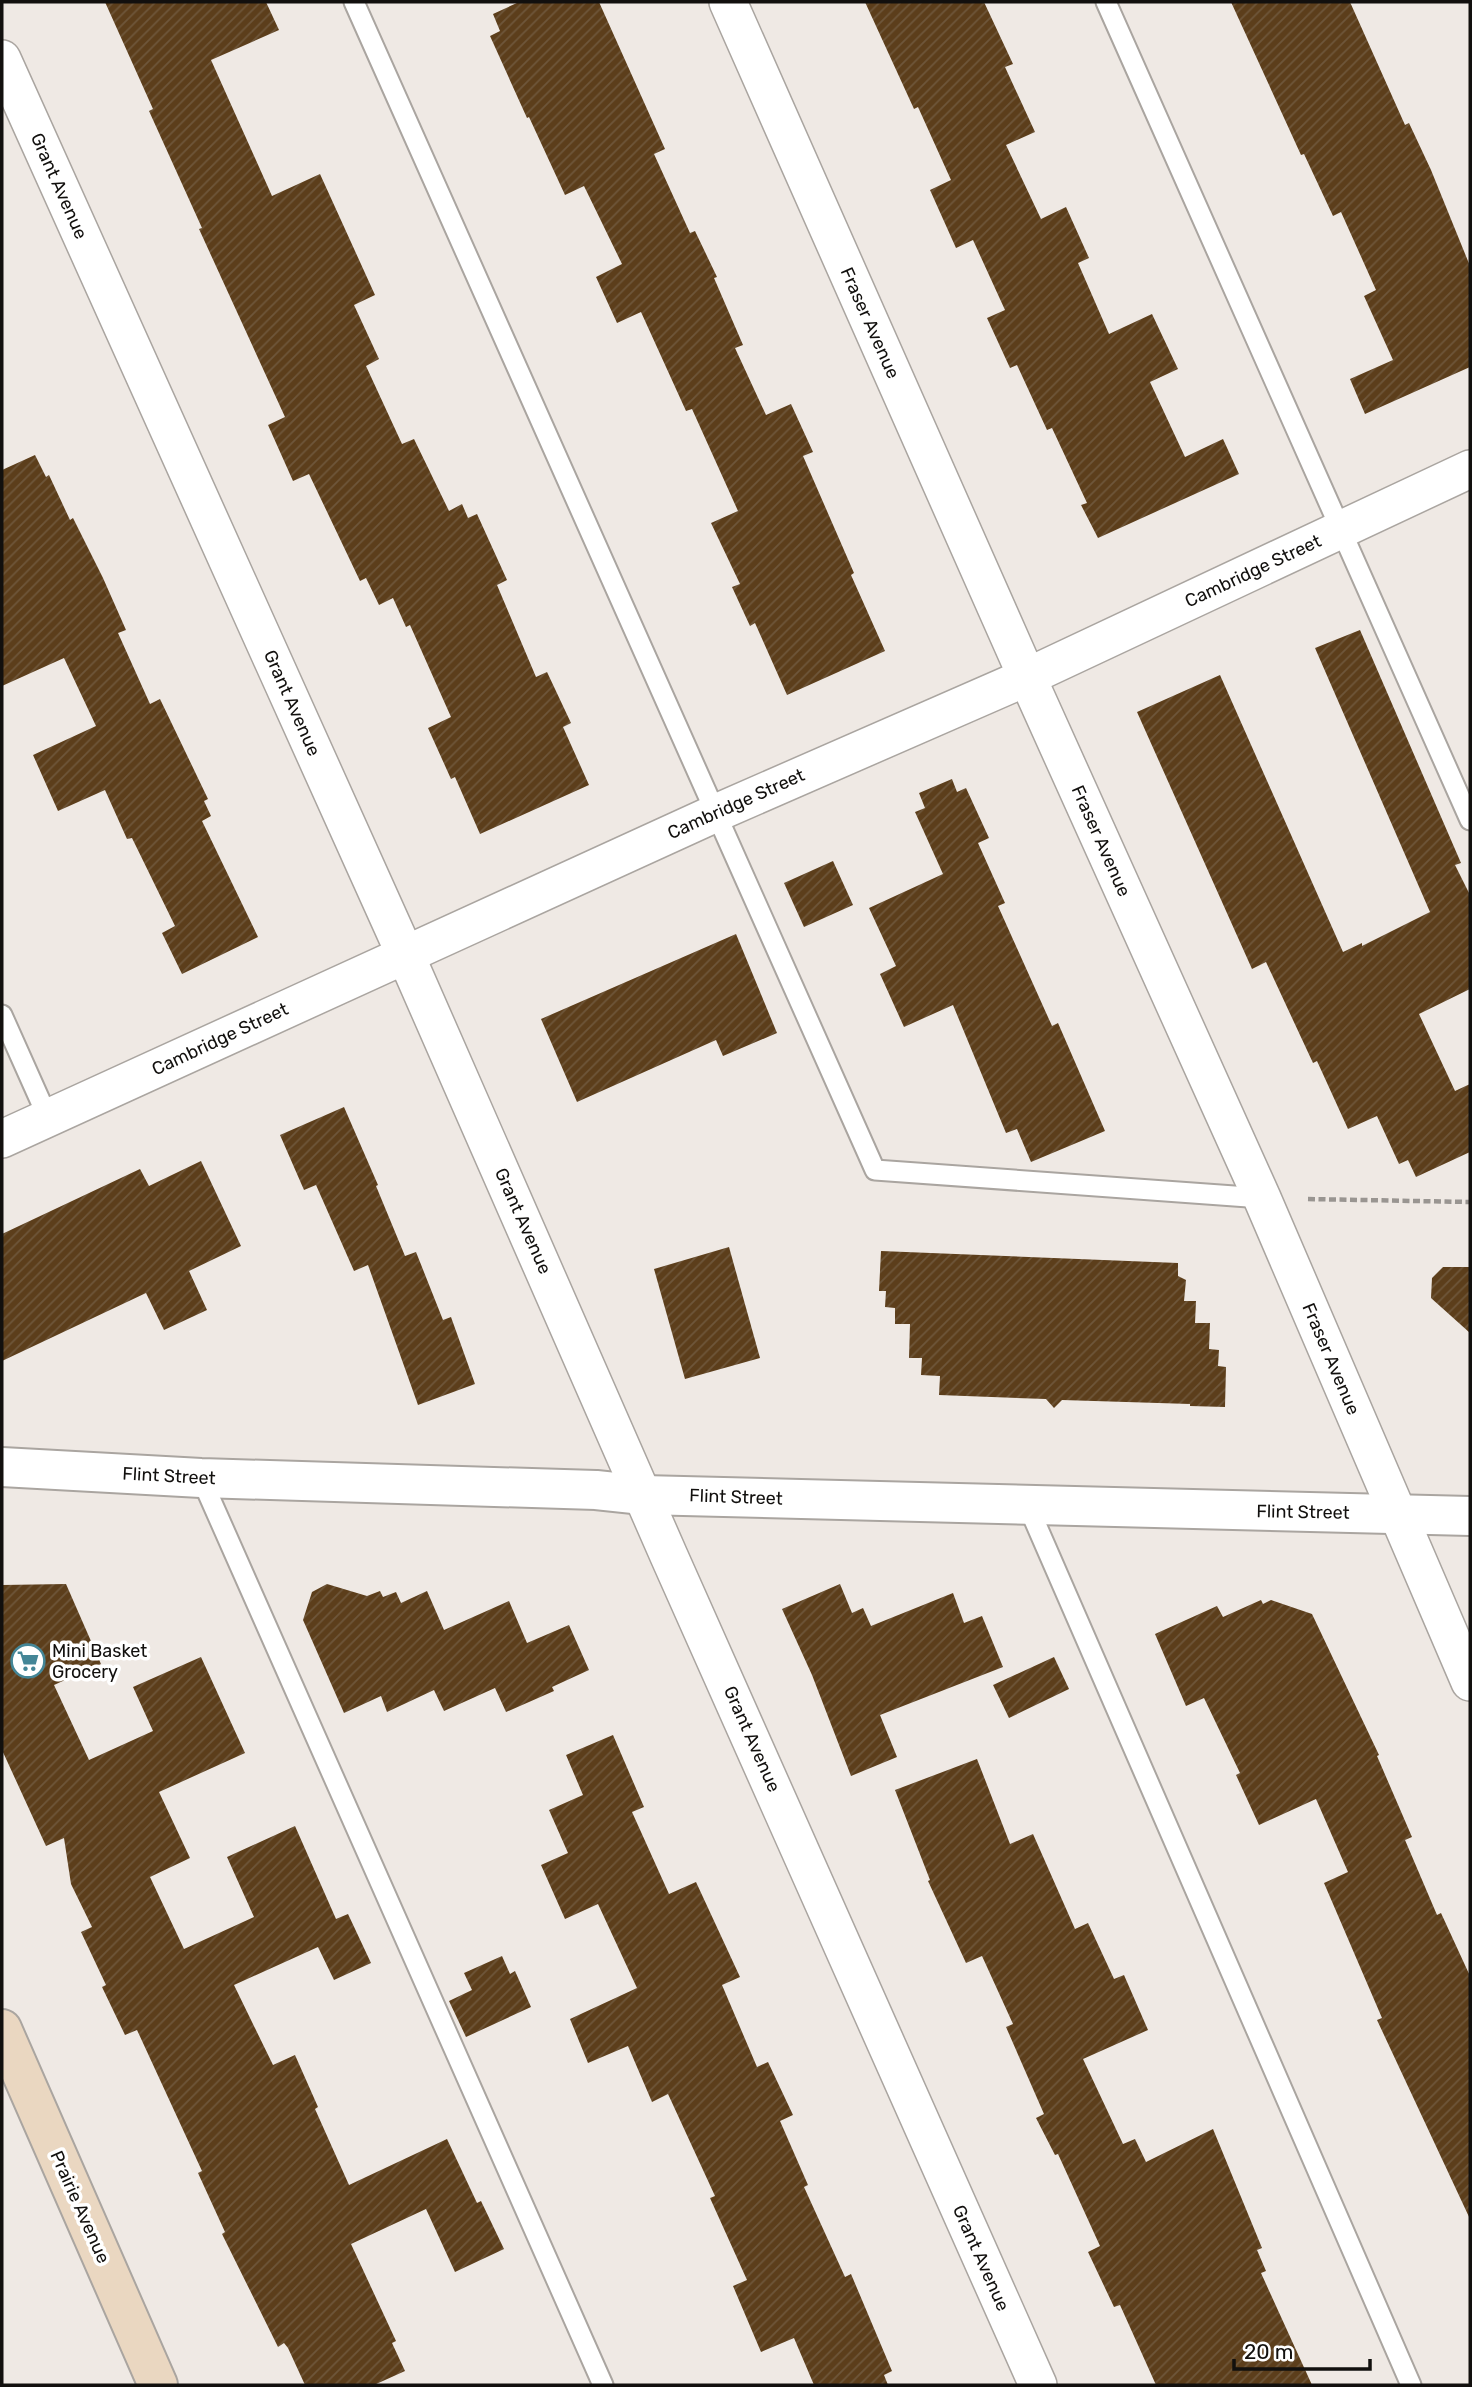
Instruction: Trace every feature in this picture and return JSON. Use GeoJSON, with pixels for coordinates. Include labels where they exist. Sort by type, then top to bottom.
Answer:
{"type":"FeatureCollection","features":[{"type":"Feature","properties":{"kind":"main road","name":"Prairie Avenue"},"geometry":{"type":"LineString","coordinates":[[2,2029],[159,2385]]}},
{"type":"Feature","properties":{"kind":"street","name":"Fraser Avenue"},"geometry":{"type":"LineString","coordinates":[[728,2],[1027,677],[1262,1198],[1470,1682]]}},
{"type":"Feature","properties":{"kind":"street","name":"Grant Avenue"},"geometry":{"type":"LineString","coordinates":[[2,59],[405,954],[1038,2385]]}},
{"type":"Feature","properties":{"kind":"street","name":"Cambridge Street"},"geometry":{"type":"LineString","coordinates":[[2,1139],[716,813],[1027,677],[1470,469]]}},
{"type":"Feature","properties":{"kind":"street","name":"Flint Street"},"geometry":{"type":"LineString","coordinates":[[2,1467],[201,1478],[582,1490],[643,1495],[1470,1516]]}},
{"type":"Feature","properties":{"kind":"lane"},"geometry":{"type":"LineString","coordinates":[[354,2],[875,1170],[1262,1198]]}},
{"type":"Feature","properties":{"kind":"lane"},"geometry":{"type":"LineString","coordinates":[[1106,2],[1470,820]]}},
{"type":"Feature","properties":{"kind":"lane"},"geometry":{"type":"LineString","coordinates":[[2,1015],[48,1118]]}},
{"type":"Feature","properties":{"kind":"lane"},"geometry":{"type":"LineString","coordinates":[[201,1478],[603,2385]]}},
{"type":"Feature","properties":{"kind":"lane"},"geometry":{"type":"LineString","coordinates":[[1028,1506],[1411,2385]]}},
{"type":"Feature","properties":{"kind":"path"},"geometry":{"type":"LineString","coordinates":[[1262,1198],[1470,1202]]}},
{"type":"Feature","properties":{"kind":"building"},"geometry":{"type":"Polygon","coordinates":[[[105,2],[266,2],[279,30],[211,60],[272,196],[320,174],[375,295],[354,305],[379,359],[366,366],[402,444],[414,439],[449,511],[462,504],[468,518],[477,514],[507,580],[497,585],[536,677],[547,672],[571,723],[563,727],[589,785],[480,834],[455,777],[451,779],[428,728],[451,717],[410,625],[406,627],[393,598],[379,605],[366,578],[360,581],[309,474],[293,481],[268,425],[285,417],[199,229],[202,228],[149,111],[153,109],[105,2]]]}},
{"type":"Feature","properties":{"kind":"building"},"geometry":{"type":"Polygon","coordinates":[[[519,2],[599,2],[665,149],[654,154],[690,233],[695,231],[717,277],[714,278],[743,345],[735,348],[766,415],[791,404],[813,452],[803,456],[885,651],[787,695],[755,623],[750,626],[732,587],[740,584],[711,523],[738,511],[692,409],[686,411],[641,312],[617,323],[596,277],[622,264],[584,186],[565,195],[490,36],[500,31],[493,14],[519,2]]]}},
{"type":"Feature","properties":{"kind":"building"},"geometry":{"type":"Polygon","coordinates":[[[865,2],[984,2],[1013,64],[1005,67],[1035,132],[1006,145],[1041,219],[1066,207],[1089,258],[1078,263],[1109,334],[1152,314],[1178,369],[1150,382],[1185,457],[1223,439],[1239,474],[1098,538],[1081,505],[1087,503],[1052,428],[1047,430],[1017,365],[1010,368],[987,318],[1005,310],[973,240],[956,248],[930,190],[951,180],[918,107],[914,109],[865,2]]]}},
{"type":"Feature","properties":{"kind":"building"},"geometry":{"type":"Polygon","coordinates":[[[1231,2],[1350,2],[1405,125],[1409,123],[1431,170],[1470,266],[1470,367],[1365,414],[1350,379],[1393,360],[1364,296],[1376,290],[1341,212],[1333,216],[1304,154],[1301,155],[1231,2]]]}},
{"type":"Feature","properties":{"kind":"building"},"geometry":{"type":"Polygon","coordinates":[[[35,455],[46,477],[49,475],[70,520],[73,518],[103,578],[126,630],[118,633],[150,704],[160,699],[208,799],[204,801],[211,816],[202,821],[258,937],[182,974],[162,933],[175,926],[132,838],[127,839],[105,790],[58,811],[33,755],[96,726],[64,658],[2,686],[2,470],[35,455]]]}},
{"type":"Feature","properties":{"kind":"building"},"geometry":{"type":"Polygon","coordinates":[[[1360,630],[1461,863],[1455,865],[1470,895],[1470,989],[1419,1014],[1455,1091],[1470,1084],[1470,1152],[1416,1177],[1408,1160],[1399,1164],[1377,1116],[1348,1129],[1317,1061],[1313,1063],[1266,962],[1252,969],[1137,712],[1220,675],[1343,952],[1362,943],[1362,946],[1430,912],[1315,648],[1360,630]]]}},
{"type":"Feature","properties":{"kind":"building"},"geometry":{"type":"Polygon","coordinates":[[[952,779],[957,792],[966,788],[989,838],[978,843],[1005,903],[998,906],[1052,1026],[1058,1023],[1105,1131],[1031,1162],[1017,1129],[1006,1133],[953,1005],[904,1027],[880,974],[896,966],[869,908],[943,874],[915,812],[925,808],[919,793],[952,779]]]}},
{"type":"Feature","properties":{"kind":"building"},"geometry":{"type":"Polygon","coordinates":[[[833,861],[853,905],[804,927],[784,883],[833,861]]]}},
{"type":"Feature","properties":{"kind":"building"},"geometry":{"type":"Polygon","coordinates":[[[736,934],[777,1033],[723,1056],[716,1040],[577,1102],[541,1019],[736,934]]]}},
{"type":"Feature","properties":{"kind":"building"},"geometry":{"type":"Polygon","coordinates":[[[344,1107],[405,1256],[416,1252],[443,1320],[451,1317],[475,1384],[418,1405],[368,1265],[354,1271],[316,1185],[304,1190],[280,1135],[344,1107]]]}},
{"type":"Feature","properties":{"kind":"building"},"geometry":{"type":"Polygon","coordinates":[[[201,1161],[241,1246],[189,1271],[207,1310],[164,1330],[146,1293],[2,1361],[2,1234],[140,1169],[149,1186],[201,1161]]]}},
{"type":"Feature","properties":{"kind":"building"},"geometry":{"type":"Polygon","coordinates":[[[729,1247],[760,1358],[685,1379],[654,1269],[729,1247]]]}},
{"type":"Feature","properties":{"kind":"building"},"geometry":{"type":"Polygon","coordinates":[[[881,1251],[1178,1263],[1178,1276],[1186,1280],[1184,1301],[1196,1301],[1195,1323],[1210,1323],[1209,1349],[1219,1350],[1218,1366],[1226,1367],[1225,1407],[1062,1400],[1054,1408],[1046,1399],[939,1395],[940,1376],[921,1375],[922,1358],[909,1358],[910,1324],[895,1324],[895,1308],[885,1307],[886,1291],[879,1291],[881,1251]]]}},
{"type":"Feature","properties":{"kind":"building"},"geometry":{"type":"Polygon","coordinates":[[[1443,1267],[1470,1267],[1470,1333],[1431,1298],[1432,1278],[1443,1267]]]}},
{"type":"Feature","properties":{"kind":"building"},"geometry":{"type":"Polygon","coordinates":[[[66,1584],[101,1664],[54,1685],[89,1760],[153,1731],[133,1687],[201,1657],[245,1753],[159,1792],[190,1858],[150,1877],[184,1949],[254,1917],[227,1857],[295,1826],[336,1919],[348,1914],[371,1963],[334,1980],[318,1947],[234,1985],[273,2065],[295,2055],[318,2107],[315,2109],[349,2185],[447,2139],[477,2203],[481,2201],[504,2249],[455,2272],[426,2209],[351,2244],[396,2341],[392,2343],[405,2371],[374,2385],[305,2385],[288,2348],[284,2343],[278,2347],[222,2234],[225,2232],[198,2173],[202,2171],[137,2030],[125,2035],[102,1987],[106,1985],[81,1932],[92,1927],[71,1884],[64,1838],[46,1846],[2,1750],[2,1585],[66,1584]]]}},
{"type":"Feature","properties":{"kind":"building"},"geometry":{"type":"Polygon","coordinates":[[[327,1584],[367,1596],[380,1591],[383,1597],[396,1592],[401,1603],[427,1591],[444,1630],[509,1601],[527,1643],[569,1625],[589,1670],[552,1687],[554,1691],[506,1712],[495,1688],[444,1711],[434,1690],[387,1712],[381,1696],[344,1713],[303,1620],[312,1592],[327,1584]]]}},
{"type":"Feature","properties":{"kind":"building"},"geometry":{"type":"Polygon","coordinates":[[[840,1584],[852,1613],[863,1608],[871,1626],[953,1593],[964,1623],[982,1616],[1003,1667],[880,1715],[897,1757],[851,1776],[812,1675],[782,1609],[840,1584]]]}},
{"type":"Feature","properties":{"kind":"building"},"geometry":{"type":"Polygon","coordinates":[[[1261,1600],[1263,1604],[1271,1600],[1312,1614],[1379,1755],[1377,1756],[1412,1837],[1405,1840],[1437,1915],[1441,1913],[1470,1976],[1470,2219],[1377,2020],[1382,2018],[1324,1883],[1348,1872],[1316,1799],[1259,1825],[1236,1775],[1240,1773],[1204,1698],[1186,1706],[1155,1634],[1217,1606],[1223,1617],[1261,1600]]]}},
{"type":"Feature","properties":{"kind":"building"},"geometry":{"type":"Polygon","coordinates":[[[1054,1657],[1069,1689],[1009,1718],[993,1685],[1054,1657]]]}},
{"type":"Feature","properties":{"kind":"building"},"geometry":{"type":"Polygon","coordinates":[[[613,1735],[644,1807],[632,1812],[669,1894],[696,1882],[740,1977],[722,1985],[757,2067],[768,2062],[793,2115],[780,2121],[808,2185],[804,2187],[845,2277],[851,2274],[892,2371],[884,2375],[888,2385],[814,2385],[794,2338],[761,2352],[733,2286],[747,2280],[710,2198],[715,2196],[668,2094],[652,2102],[628,2046],[588,2063],[570,2019],[637,1988],[598,1904],[565,1919],[541,1865],[568,1853],[549,1810],[583,1795],[566,1755],[613,1735]]]}},
{"type":"Feature","properties":{"kind":"building"},"geometry":{"type":"Polygon","coordinates":[[[977,1759],[1010,1844],[1033,1834],[1075,1929],[1088,1923],[1114,1979],[1124,1975],[1148,2030],[1083,2059],[1123,2144],[1135,2139],[1146,2162],[1213,2129],[1262,2248],[1257,2250],[1266,2271],[1261,2273],[1312,2385],[1156,2385],[1120,2305],[1114,2307],[1088,2252],[1100,2246],[1058,2154],[1055,2155],[1036,2118],[1044,2114],[1006,2027],[1013,2024],[982,1956],[966,1963],[928,1881],[930,1880],[895,1790],[977,1759]]]}},
{"type":"Feature","properties":{"kind":"building"},"geometry":{"type":"Polygon","coordinates":[[[502,1956],[510,1974],[515,1971],[531,2007],[466,2037],[449,2001],[472,1990],[464,1973],[502,1956]]]}},
{"type":"Feature","properties":{"kind":"place","name":"Mini Basket Grocery"},"geometry":{"type":"Point","coordinates":[28,1661]}}]}
